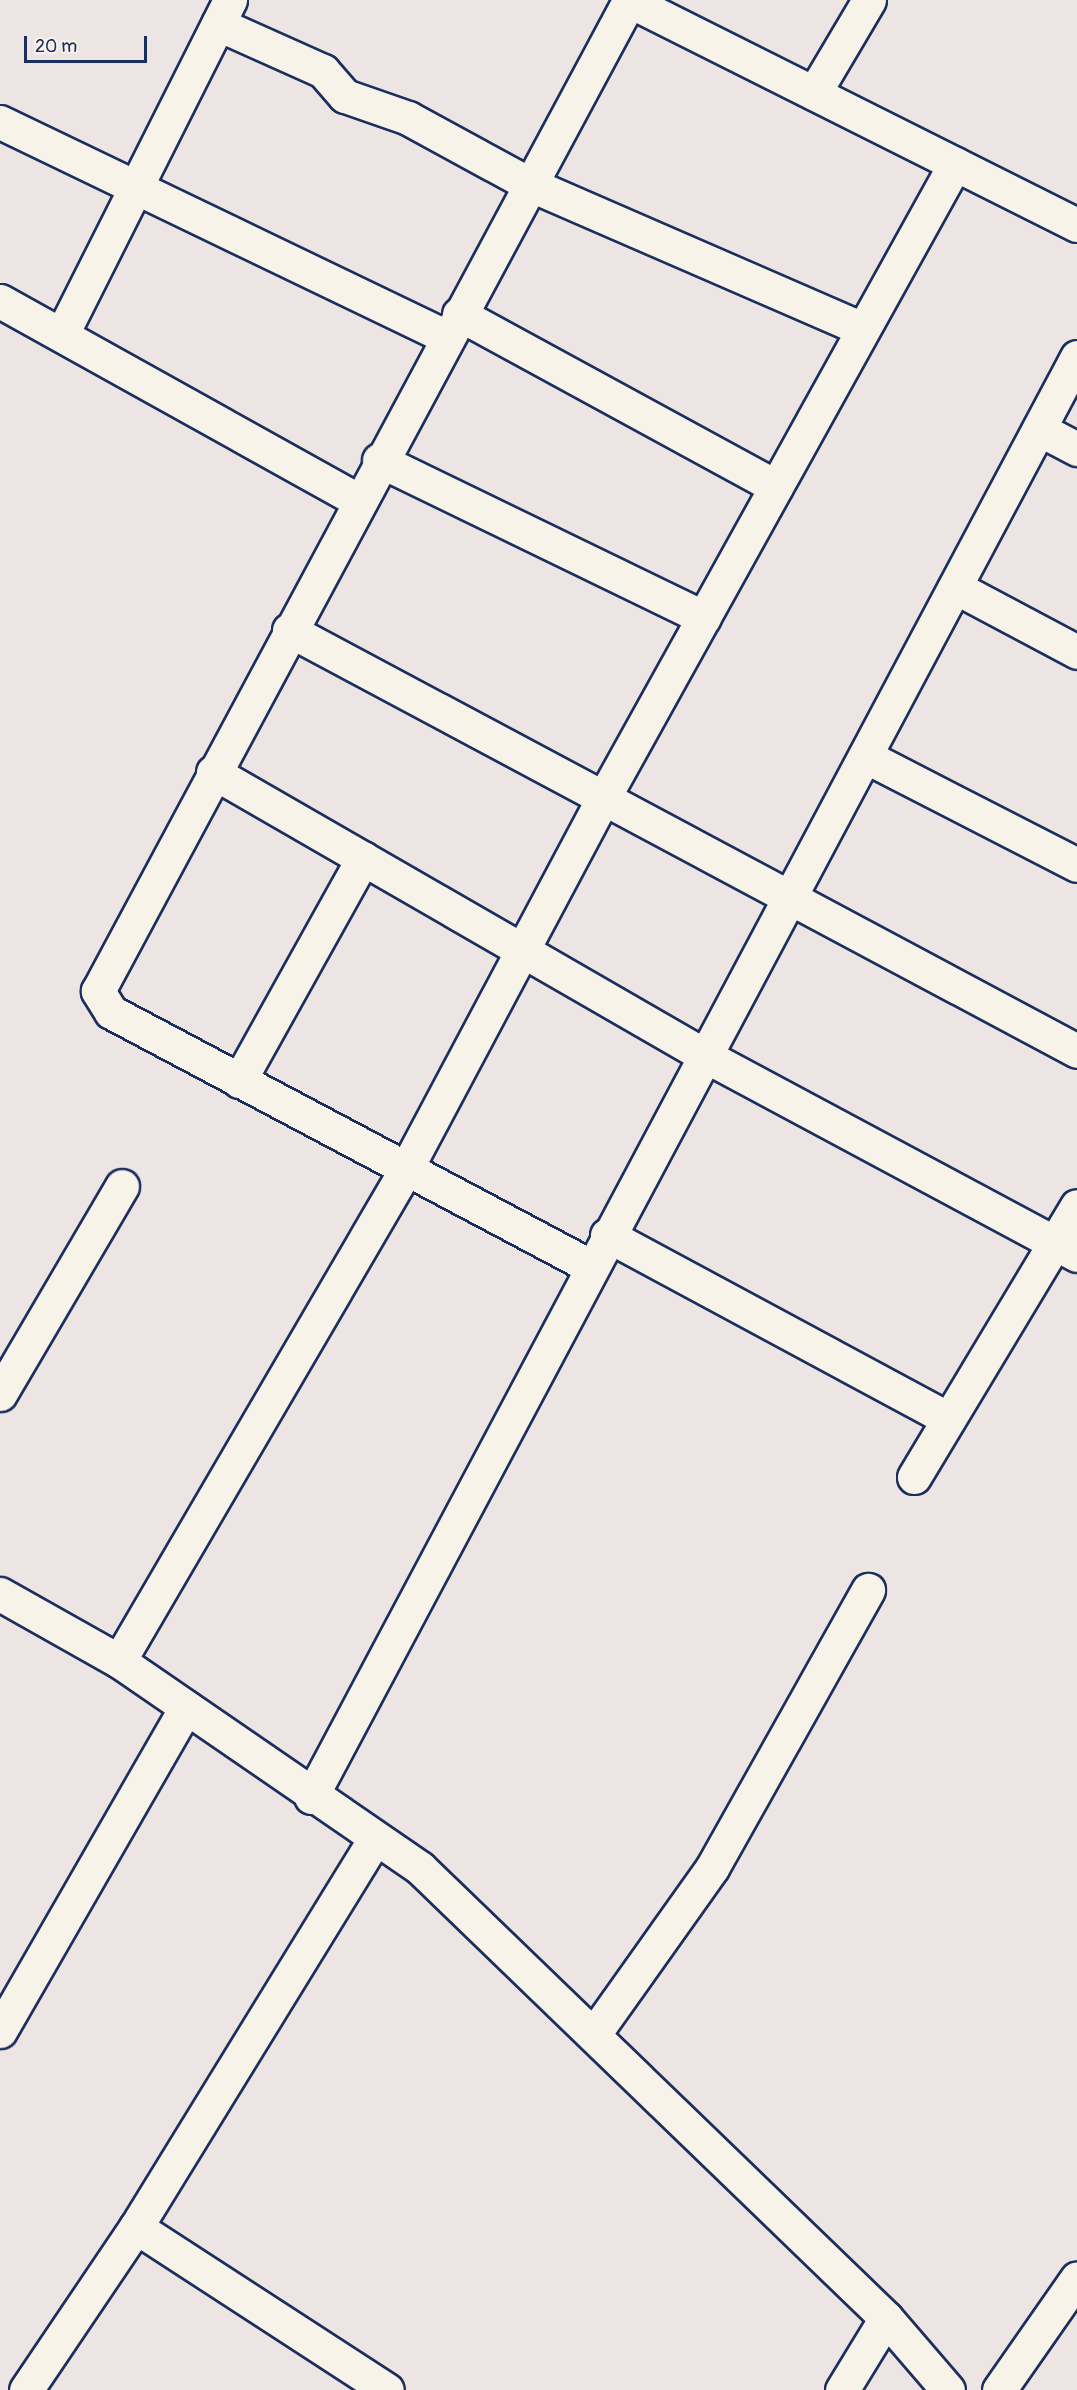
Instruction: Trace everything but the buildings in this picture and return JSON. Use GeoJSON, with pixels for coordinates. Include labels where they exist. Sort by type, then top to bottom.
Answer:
{"type":"FeatureCollection","features":[{"type":"Feature","properties":{"kind":"street"},"geometry":{"type":"LineString","coordinates":[[591,1266],[405,1172],[111,1012],[99,997],[103,976],[628,0],[664,8],[814,93],[1077,225]]}},
{"type":"Feature","properties":{"kind":"street"},"geometry":{"type":"LineString","coordinates":[[814,93],[869,0]]}},
{"type":"Feature","properties":{"kind":"street"},"geometry":{"type":"LineString","coordinates":[[62,334],[224,12],[323,71],[345,96],[408,118],[530,184],[863,329]]}},
{"type":"Feature","properties":{"kind":"street"},"geometry":{"type":"LineString","coordinates":[[0,122],[135,188],[452,326],[776,487]]}},
{"type":"Feature","properties":{"kind":"street"},"geometry":{"type":"LineString","coordinates":[[119,1661],[405,1172],[525,951],[604,797],[955,164]]}},
{"type":"Feature","properties":{"kind":"street"},"geometry":{"type":"LineString","coordinates":[[0,301],[358,500]]}},
{"type":"Feature","properties":{"kind":"street"},"geometry":{"type":"LineString","coordinates":[[311,1797],[607,1235],[790,897],[1077,357]]}},
{"type":"Feature","properties":{"kind":"street"},"geometry":{"type":"LineString","coordinates":[[1039,429],[1077,449]]}},
{"type":"Feature","properties":{"kind":"street"},"geometry":{"type":"LineString","coordinates":[[379,460],[704,618]]}},
{"type":"Feature","properties":{"kind":"street"},"geometry":{"type":"LineString","coordinates":[[955,587],[1077,652]]}},
{"type":"Feature","properties":{"kind":"street"},"geometry":{"type":"LineString","coordinates":[[289,630],[1077,1051]]}},
{"type":"Feature","properties":{"kind":"street"},"geometry":{"type":"LineString","coordinates":[[865,756],[1077,865]]}},
{"type":"Feature","properties":{"kind":"street"},"geometry":{"type":"LineString","coordinates":[[213,772],[704,1055],[1066,1249]]}},
{"type":"Feature","properties":{"kind":"street"},"geometry":{"type":"LineString","coordinates":[[239,1081],[363,858]]}},
{"type":"Feature","properties":{"kind":"street"},"geometry":{"type":"LineString","coordinates":[[0,1394],[122,1186]]}},
{"type":"Feature","properties":{"kind":"street"},"geometry":{"type":"LineString","coordinates":[[914,1477],[948,1419],[1066,1249],[1077,1206]]}},
{"type":"Feature","properties":{"kind":"street"},"geometry":{"type":"LineString","coordinates":[[607,1235],[948,1419]]}},
{"type":"Feature","properties":{"kind":"street"},"geometry":{"type":"LineString","coordinates":[[594,2034],[712,1868],[868,1590]]}},
{"type":"Feature","properties":{"kind":"street"},"geometry":{"type":"LineString","coordinates":[[0,1594],[119,1661],[311,1797],[420,1868],[481,1923],[886,2318],[948,2390]]}},
{"type":"Feature","properties":{"kind":"street"},"geometry":{"type":"LineString","coordinates":[[0,2031],[186,1708]]}},
{"type":"Feature","properties":{"kind":"street"},"geometry":{"type":"LineString","coordinates":[[26,2390],[136,2227],[375,1839]]}},
{"type":"Feature","properties":{"kind":"street"},"geometry":{"type":"LineString","coordinates":[[136,2227],[387,2390]]}},
{"type":"Feature","properties":{"kind":"street"},"geometry":{"type":"LineString","coordinates":[[999,2390],[1077,2278]]}},
{"type":"Feature","properties":{"kind":"street"},"geometry":{"type":"LineString","coordinates":[[842,2390],[886,2318]]}}]}
